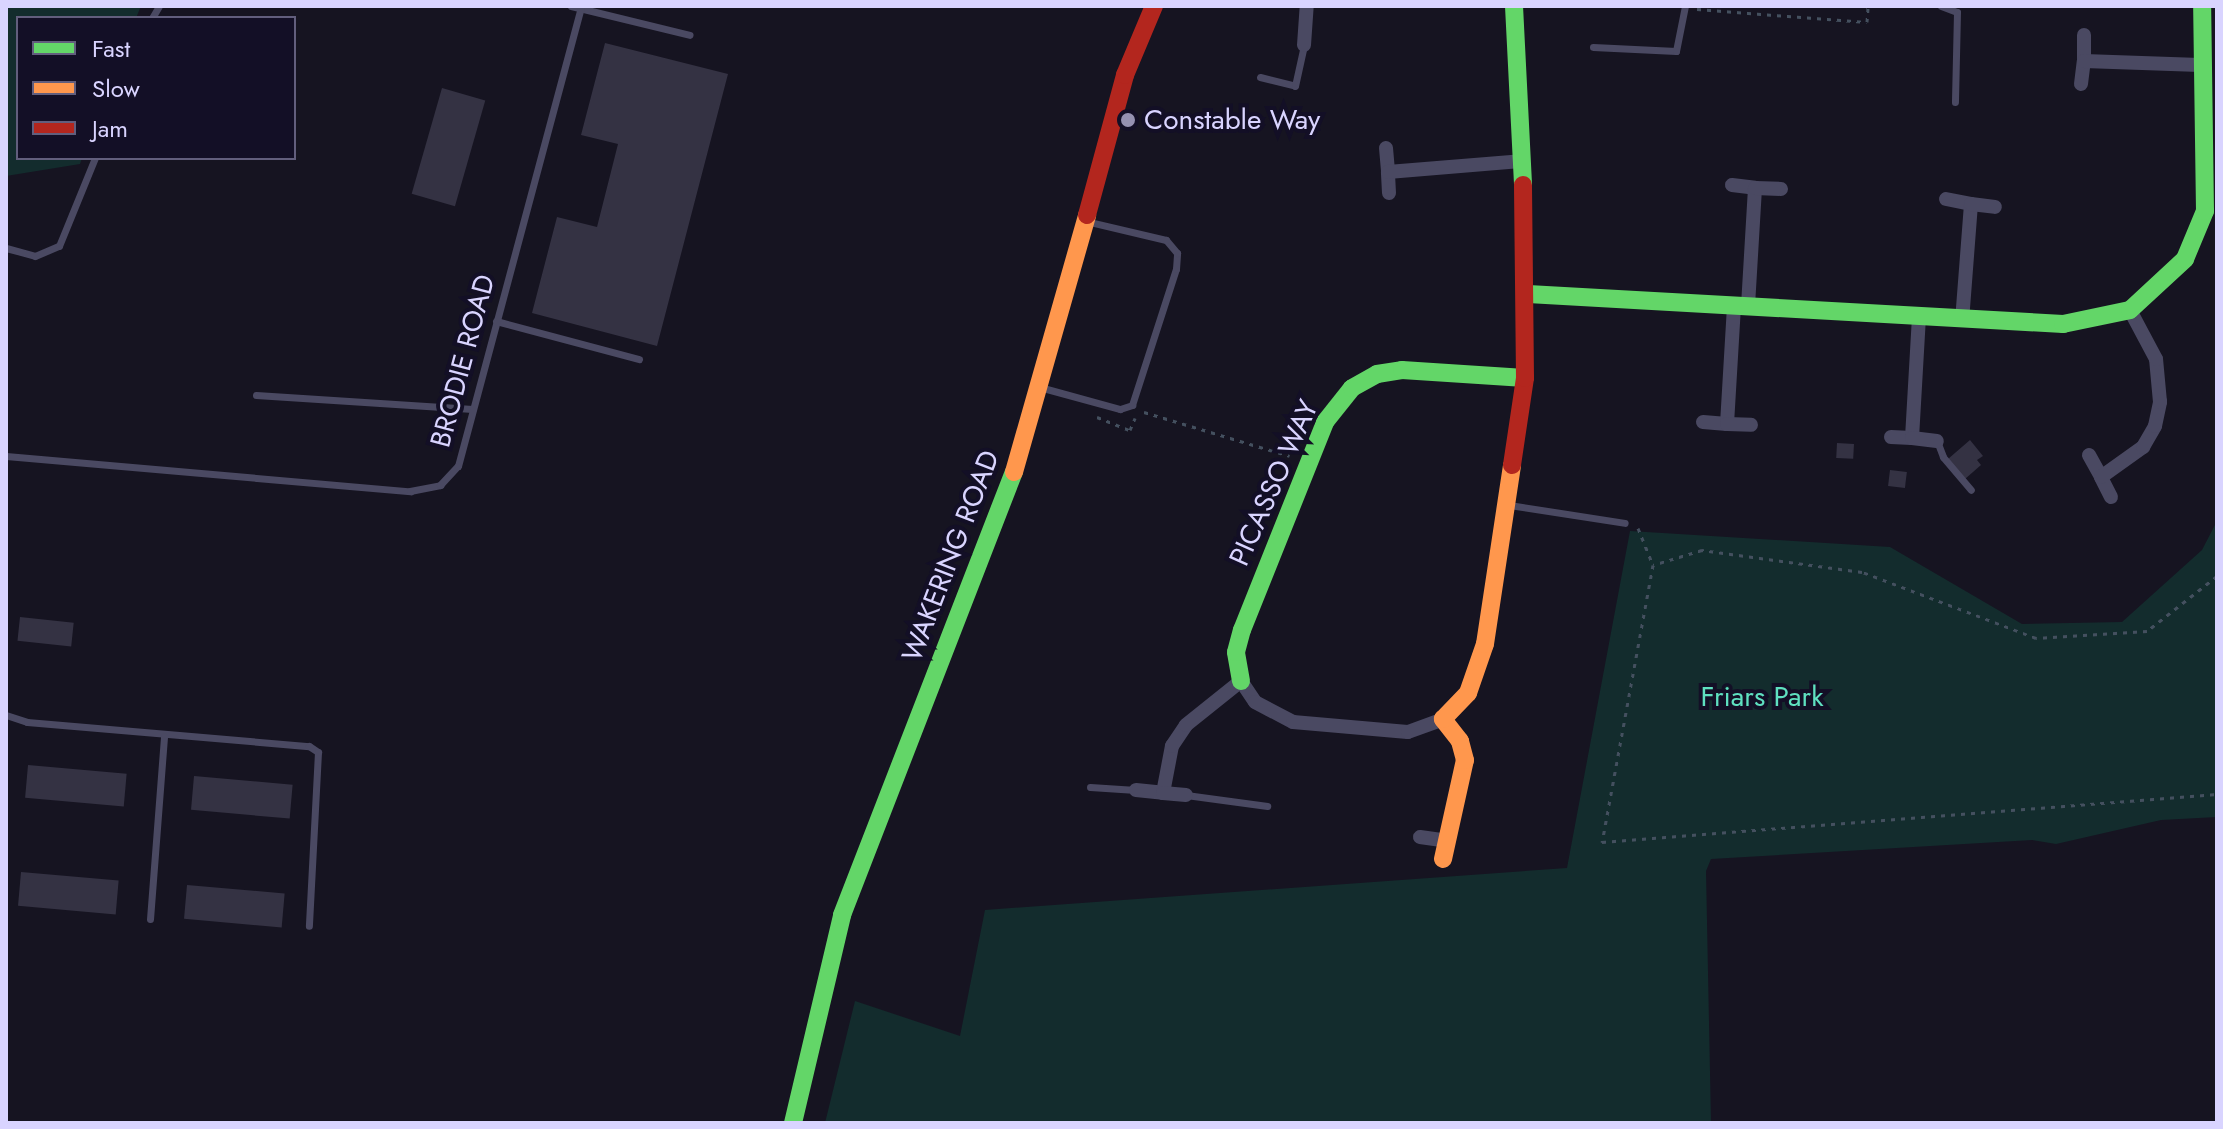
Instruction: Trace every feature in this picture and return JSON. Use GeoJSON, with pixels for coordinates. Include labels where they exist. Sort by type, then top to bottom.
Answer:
{"type":"FeatureCollection","features":[{"type":"Feature","properties":{"kind":"street","name":"WAKERING ROAD"},"geometry":{"type":"LineString","coordinates":[[793,1123],[842,915],[1008,488],[1041,387],[1132,50],[1154,6]]}},
{"type":"Feature","properties":{"kind":"street"},"geometry":{"type":"LineString","coordinates":[[1304,45],[1307,6]]}},
{"type":"Feature","properties":{"kind":"street"},"geometry":{"type":"LineString","coordinates":[[1163,793],[1172,746],[1186,725],[1241,681],[1255,702],[1293,722],[1408,732],[1443,719],[1468,693],[1478,673],[1509,505],[1525,378],[1528,294],[1514,6]]}},
{"type":"Feature","properties":{"kind":"street"},"geometry":{"type":"LineString","coordinates":[[1528,294],[2063,324],[2130,310],[2170,276],[2197,236],[2208,189],[2209,145],[2200,65],[2202,6]]}},
{"type":"Feature","properties":{"kind":"street"},"geometry":{"type":"LineString","coordinates":[[2081,84],[2084,35]]}},
{"type":"Feature","properties":{"kind":"street"},"geometry":{"type":"LineString","coordinates":[[2084,61],[2200,65]]}},
{"type":"Feature","properties":{"kind":"street"},"geometry":{"type":"LineString","coordinates":[[1386,148],[1389,193]]}},
{"type":"Feature","properties":{"kind":"street"},"geometry":{"type":"LineString","coordinates":[[1388,172],[1521,161]]}},
{"type":"Feature","properties":{"kind":"street"},"geometry":{"type":"LineString","coordinates":[[1732,185],[1781,189]]}},
{"type":"Feature","properties":{"kind":"street"},"geometry":{"type":"LineString","coordinates":[[1727,424],[1755,188]]}},
{"type":"Feature","properties":{"kind":"street"},"geometry":{"type":"LineString","coordinates":[[1946,199],[1995,207]]}},
{"type":"Feature","properties":{"kind":"street"},"geometry":{"type":"LineString","coordinates":[[1962,320],[1971,204]]}},
{"type":"Feature","properties":{"kind":"street"},"geometry":{"type":"LineString","coordinates":[[2101,477],[2143,447],[2155,426],[2160,402],[2156,359],[2130,310]]}},
{"type":"Feature","properties":{"kind":"street"},"geometry":{"type":"LineString","coordinates":[[1912,438],[1919,318]]}},
{"type":"Feature","properties":{"kind":"street","name":"PICASSO WAY"},"geometry":{"type":"LineString","coordinates":[[1241,681],[1236,652],[1242,630],[1309,462],[1337,403],[1377,374],[1402,370],[1525,378]]}},
{"type":"Feature","properties":{"kind":"street"},"geometry":{"type":"LineString","coordinates":[[1703,422],[1751,425]]}},
{"type":"Feature","properties":{"kind":"street"},"geometry":{"type":"LineString","coordinates":[[1891,437],[1937,441]]}},
{"type":"Feature","properties":{"kind":"street"},"geometry":{"type":"LineString","coordinates":[[2089,455],[2111,497]]}},
{"type":"Feature","properties":{"kind":"street"},"geometry":{"type":"LineString","coordinates":[[1420,837],[1445,850],[1465,760],[1460,741],[1443,719]]}},
{"type":"Feature","properties":{"kind":"street"},"geometry":{"type":"LineString","coordinates":[[1136,790],[1186,795]]}},
{"type":"Feature","properties":{"kind":"lane"},"geometry":{"type":"LineString","coordinates":[[571,6],[690,35]]}},
{"type":"Feature","properties":{"kind":"lane"},"geometry":{"type":"LineString","coordinates":[[1941,6],[1957,12],[1955,102]]}},
{"type":"Feature","properties":{"kind":"lane","name":"BRODIE ROAD"},"geometry":{"type":"LineString","coordinates":[[6,456],[426,490],[440,485],[458,466],[580,7]]}},
{"type":"Feature","properties":{"kind":"lane"},"geometry":{"type":"LineString","coordinates":[[1593,47],[1676,51],[1685,7]]}},
{"type":"Feature","properties":{"kind":"lane"},"geometry":{"type":"LineString","coordinates":[[1260,77],[1295,86],[1304,45]]}},
{"type":"Feature","properties":{"kind":"lane"},"geometry":{"type":"LineString","coordinates":[[6,248],[35,256],[59,246],[94,160]]}},
{"type":"Feature","properties":{"kind":"lane"},"geometry":{"type":"LineString","coordinates":[[1041,387],[1120,409],[1132,405],[1176,269],[1177,253],[1166,240],[1085,221]]}},
{"type":"Feature","properties":{"kind":"lane"},"geometry":{"type":"LineString","coordinates":[[496,321],[639,359]]}},
{"type":"Feature","properties":{"kind":"lane"},"geometry":{"type":"LineString","coordinates":[[256,395],[473,409]]}},
{"type":"Feature","properties":{"kind":"lane"},"geometry":{"type":"LineString","coordinates":[[1937,441],[1943,457],[1971,490]]}},
{"type":"Feature","properties":{"kind":"lane"},"geometry":{"type":"LineString","coordinates":[[1509,505],[1625,523]]}},
{"type":"Feature","properties":{"kind":"lane"},"geometry":{"type":"LineString","coordinates":[[6,715],[27,722],[164,737],[309,746],[318,752],[309,926]]}},
{"type":"Feature","properties":{"kind":"lane"},"geometry":{"type":"LineString","coordinates":[[150,919],[164,737]]}},
{"type":"Feature","properties":{"kind":"lane"},"geometry":{"type":"LineString","coordinates":[[1090,787],[1136,790]]}},
{"type":"Feature","properties":{"kind":"lane"},"geometry":{"type":"LineString","coordinates":[[1186,795],[1267,806]]}},
{"type":"Feature","properties":{"kind":"path"},"geometry":{"type":"LineString","coordinates":[[1685,7],[1867,22],[1868,6]]}},
{"type":"Feature","properties":{"kind":"path"},"geometry":{"type":"LineString","coordinates":[[1091,415],[1130,430],[1138,410],[1309,462]]}},
{"type":"Feature","properties":{"kind":"path"},"geometry":{"type":"LineString","coordinates":[[1625,523],[1638,527],[1653,565],[1602,842],[2217,794]]}},
{"type":"Feature","properties":{"kind":"path"},"geometry":{"type":"LineString","coordinates":[[1653,565],[1702,550],[1862,572],[2036,638],[2147,631],[2217,576]]}},
{"type":"Feature","properties":{"kind":"green space"},"geometry":{"type":"Polygon","coordinates":[[[6,6],[141,6],[137,16],[16,16],[16,160],[81,160],[80,164],[6,176],[6,6]]]}},
{"type":"Feature","properties":{"kind":"green space","name":"Friars Park"},"geometry":{"type":"Polygon","coordinates":[[[2217,521],[2217,817],[2161,820],[2056,844],[2032,840],[1711,859],[1706,871],[1711,1123],[825,1123],[855,1001],[960,1036],[985,910],[1567,868],[1630,531],[1890,547],[2022,624],[2122,622],[2202,550],[2217,521]]]}},
{"type":"Feature","properties":{"kind":"building"},"geometry":{"type":"Polygon","coordinates":[[[605,43],[728,74],[657,346],[532,313],[557,217],[597,227],[618,144],[581,135],[605,43]]]}},
{"type":"Feature","properties":{"kind":"building"},"geometry":{"type":"Polygon","coordinates":[[[442,88],[485,100],[455,206],[412,194],[442,88]]]}},
{"type":"Feature","properties":{"kind":"building"},"geometry":{"type":"Polygon","coordinates":[[[1970,440],[1983,456],[1977,460],[1981,465],[1965,479],[1948,459],[1970,440]]]}},
{"type":"Feature","properties":{"kind":"building"},"geometry":{"type":"Polygon","coordinates":[[[1837,443],[1854,444],[1853,459],[1836,458],[1837,443]]]}},
{"type":"Feature","properties":{"kind":"building"},"geometry":{"type":"Polygon","coordinates":[[[1890,470],[1907,472],[1905,488],[1888,486],[1890,470]]]}},
{"type":"Feature","properties":{"kind":"building"},"geometry":{"type":"Polygon","coordinates":[[[20,617],[74,623],[71,647],[17,641],[20,617]]]}},
{"type":"Feature","properties":{"kind":"building"},"geometry":{"type":"Polygon","coordinates":[[[28,765],[127,774],[124,807],[25,798],[28,765]]]}},
{"type":"Feature","properties":{"kind":"building"},"geometry":{"type":"Polygon","coordinates":[[[194,776],[293,785],[290,818],[191,810],[194,776]]]}},
{"type":"Feature","properties":{"kind":"building"},"geometry":{"type":"Polygon","coordinates":[[[21,872],[119,881],[116,914],[18,906],[21,872]]]}},
{"type":"Feature","properties":{"kind":"building"},"geometry":{"type":"Polygon","coordinates":[[[187,885],[285,894],[282,927],[184,919],[187,885]]]}},
{"type":"Feature","properties":{"kind":"traffic: fast"},"geometry":{"type":"LineString","coordinates":[[1514,6],[1523,185]]}},
{"type":"Feature","properties":{"kind":"traffic: fast"},"geometry":{"type":"LineString","coordinates":[[1528,294],[2063,324],[2130,310],[2185,259],[2205,211],[2202,6]]}},
{"type":"Feature","properties":{"kind":"traffic: fast"},"geometry":{"type":"LineString","coordinates":[[1241,681],[1236,652],[1242,630],[1325,422],[1352,388],[1377,374],[1402,370],[1525,378]]}},
{"type":"Feature","properties":{"kind":"traffic: fast"},"geometry":{"type":"LineString","coordinates":[[793,1123],[842,915],[1014,472]]}},
{"type":"Feature","properties":{"kind":"traffic: slow"},"geometry":{"type":"LineString","coordinates":[[1014,472],[1087,215]]}},
{"type":"Feature","properties":{"kind":"traffic: slow"},"geometry":{"type":"LineString","coordinates":[[1443,859],[1465,760],[1460,741],[1443,719],[1468,693],[1485,644],[1512,465]]}},
{"type":"Feature","properties":{"kind":"traffic: jam"},"geometry":{"type":"LineString","coordinates":[[1087,215],[1125,75],[1154,6]]}},
{"type":"Feature","properties":{"kind":"traffic: jam"},"geometry":{"type":"LineString","coordinates":[[1512,465],[1525,378],[1523,185]]}},
{"type":"Feature","properties":{"kind":"place","name":"Constable Way"},"geometry":{"type":"Point","coordinates":[1128,120]}}]}
